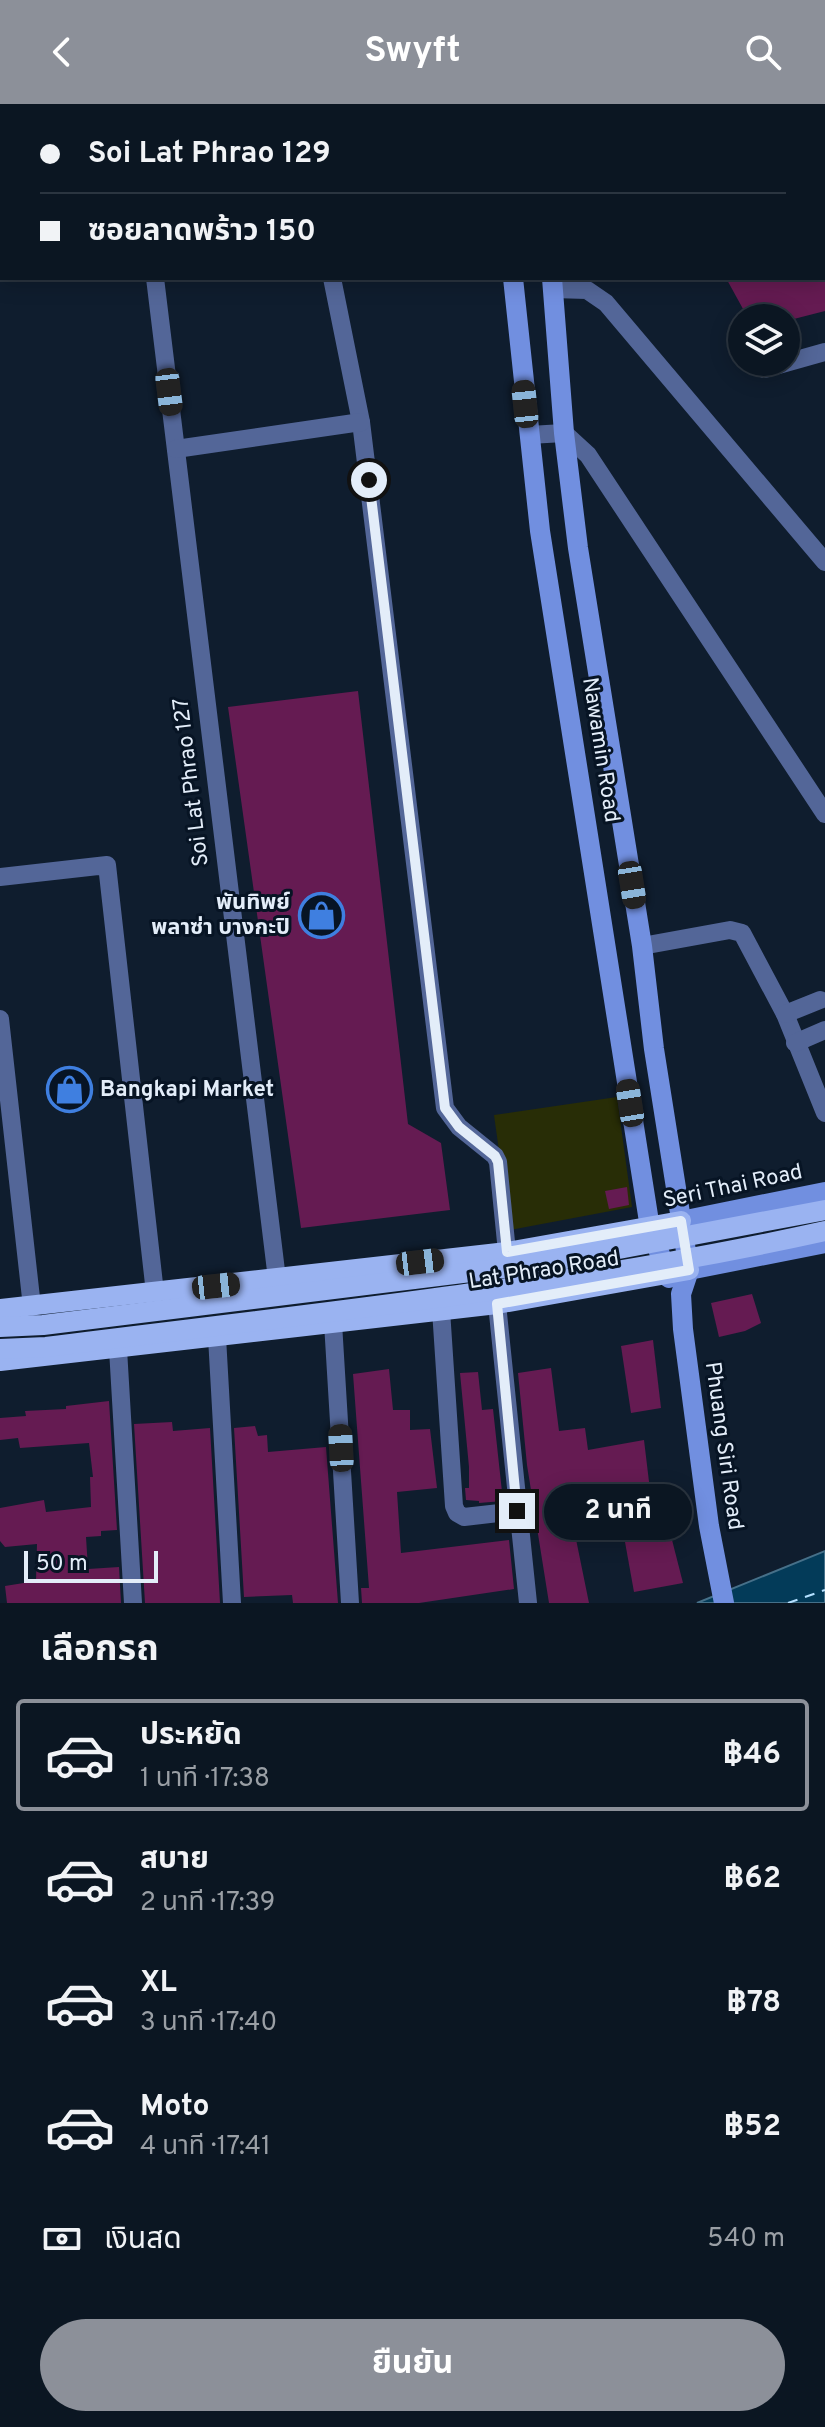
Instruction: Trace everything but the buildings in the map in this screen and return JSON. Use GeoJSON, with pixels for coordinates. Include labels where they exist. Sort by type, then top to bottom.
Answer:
{"type":"FeatureCollection","features":[{"type":"Feature","properties":{"kind":"main road","name":"Nawamin Road"},"geometry":{"type":"LineString","coordinates":[[513,280],[548,584],[650,1228]]}},
{"type":"Feature","properties":{"kind":"main road","name":"Nawamin Road"},"geometry":{"type":"LineString","coordinates":[[552,284],[564,433],[578,548],[642,946],[681,1221]]}},
{"type":"Feature","properties":{"kind":"main road"},"geometry":{"type":"LineString","coordinates":[[616,1008],[649,1004]]}},
{"type":"Feature","properties":{"kind":"main road","name":"Seri Thai Road"},"geometry":{"type":"LineString","coordinates":[[650,1228],[825,1192]]}},
{"type":"Feature","properties":{"kind":"main road"},"geometry":{"type":"LineString","coordinates":[[0,1327],[59,1323],[544,1263],[825,1210]]}},
{"type":"Feature","properties":{"kind":"main road","name":"Phuang Siri Road"},"geometry":{"type":"LineString","coordinates":[[681,1221],[689,1270],[681,1294],[683,1329],[722,1597]]}},
{"type":"Feature","properties":{"kind":"main road","name":"Lat Phrao Road"},"geometry":{"type":"LineString","coordinates":[[0,1309],[507,1252],[650,1228]]}},
{"type":"Feature","properties":{"kind":"main road"},"geometry":{"type":"LineString","coordinates":[[650,1228],[666,1275],[681,1294]]}},
{"type":"Feature","properties":{"kind":"main road"},"geometry":{"type":"LineString","coordinates":[[0,1349],[46,1347],[475,1293],[625,1270],[825,1231]]}},
{"type":"Feature","properties":{"kind":"main road"},"geometry":{"type":"LineString","coordinates":[[666,1275],[825,1243]]}},
{"type":"Feature","properties":{"kind":"main road","name":"Lat Phrao Road"},"geometry":{"type":"LineString","coordinates":[[0,1361],[497,1304],[666,1275]]}},
{"type":"Feature","properties":{"kind":"street","name":"Soi Lat Phrao 127"},"geometry":{"type":"LineString","coordinates":[[155,280],[277,1279]]}},
{"type":"Feature","properties":{"kind":"street"},"geometry":{"type":"LineString","coordinates":[[332,280],[361,422],[445,1108],[450,1117],[498,1162],[507,1252]]}},
{"type":"Feature","properties":{"kind":"street"},"geometry":{"type":"LineString","coordinates":[[552,284],[587,290],[606,303],[825,562]]}},
{"type":"Feature","properties":{"kind":"street"},"geometry":{"type":"LineString","coordinates":[[800,359],[825,352]]}},
{"type":"Feature","properties":{"kind":"street"},"geometry":{"type":"LineString","coordinates":[[176,449],[361,422]]}},
{"type":"Feature","properties":{"kind":"street"},"geometry":{"type":"LineString","coordinates":[[529,435],[564,433],[588,455],[825,814]]}},
{"type":"Feature","properties":{"kind":"street"},"geometry":{"type":"LineString","coordinates":[[0,877],[107,865],[155,1293]]}},
{"type":"Feature","properties":{"kind":"street"},"geometry":{"type":"LineString","coordinates":[[642,946],[730,930],[739,931],[746,937],[785,1014],[795,1043],[819,1080],[825,1113]]}},
{"type":"Feature","properties":{"kind":"street"},"geometry":{"type":"LineString","coordinates":[[785,1014],[820,1000]]}},
{"type":"Feature","properties":{"kind":"street"},"geometry":{"type":"LineString","coordinates":[[0,1019],[32,1307]]}},
{"type":"Feature","properties":{"kind":"street"},"geometry":{"type":"LineString","coordinates":[[795,1043],[825,1030]]}},
{"type":"Feature","properties":{"kind":"street"},"geometry":{"type":"LineString","coordinates":[[497,1304],[528,1603]]}},
{"type":"Feature","properties":{"kind":"street"},"geometry":{"type":"LineString","coordinates":[[441,1310],[454,1506],[457,1513],[464,1517],[517,1511]]}},
{"type":"Feature","properties":{"kind":"street"},"geometry":{"type":"LineString","coordinates":[[333,1323],[350,1603]]}},
{"type":"Feature","properties":{"kind":"street"},"geometry":{"type":"LineString","coordinates":[[217,1337],[232,1603]]}},
{"type":"Feature","properties":{"kind":"street"},"geometry":{"type":"LineString","coordinates":[[118,1349],[133,1603]]}},
{"type":"Feature","properties":{"kind":"green space"},"geometry":{"type":"Polygon","coordinates":[[[617,1097],[632,1207],[510,1230],[494,1115],[617,1097]]]}},
{"type":"Feature","properties":{"kind":"water"},"geometry":{"type":"Polygon","coordinates":[[[825,1551],[825,1603],[697,1603],[825,1551]]]}},
{"type":"Feature","properties":{"kind":"ferry route"},"geometry":{"type":"LineString","coordinates":[[788,1603],[825,1590]]}},
{"type":"Feature","properties":{"kind":"place","name":"พันทิพย์ พลาซ่า บางกะปิ"},"geometry":{"type":"Point","coordinates":[321,916]}},
{"type":"Feature","properties":{"kind":"place","name":"Bangkapi Market"},"geometry":{"type":"Point","coordinates":[69,1090]}},
{"type":"Feature","properties":{"kind":"route"},"geometry":{"type":"LineString","coordinates":[[369,480],[445,1108],[459,1127],[495,1156],[498,1162],[507,1252],[681,1221],[689,1270],[497,1304],[517,1511]]}}]}
